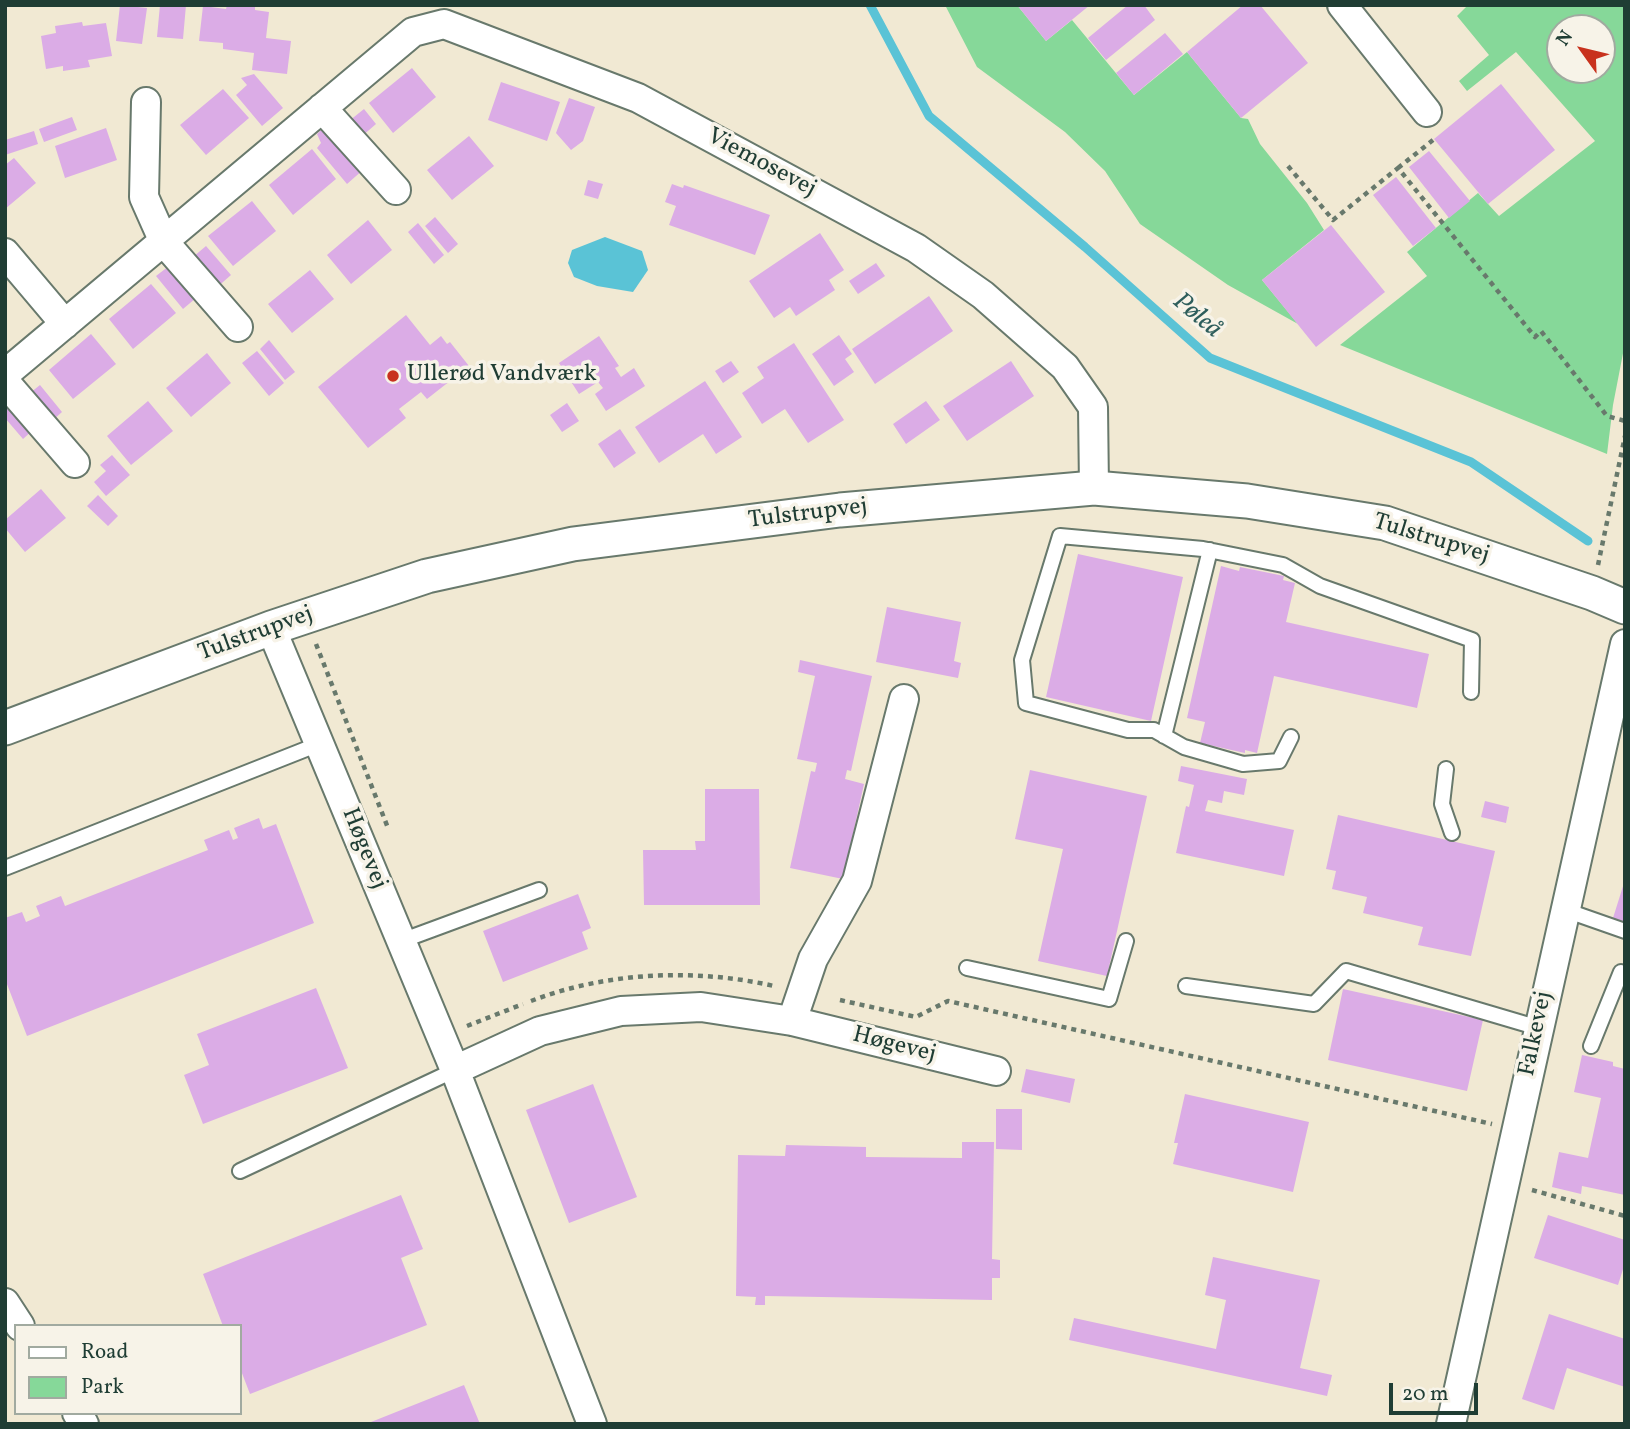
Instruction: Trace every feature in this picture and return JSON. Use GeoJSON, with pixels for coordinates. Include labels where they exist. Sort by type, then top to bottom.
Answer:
{"type":"FeatureCollection","features":[{"type":"Feature","properties":{"kind":"street"},"geometry":{"type":"LineString","coordinates":[[1342,5],[1427,112]]}},
{"type":"Feature","properties":{"kind":"street","name":"Viemosevej"},"geometry":{"type":"LineString","coordinates":[[5,374],[414,32],[444,24],[638,98],[916,248],[983,295],[1065,367],[1093,407],[1094,488]]}},
{"type":"Feature","properties":{"kind":"street"},"geometry":{"type":"LineString","coordinates":[[146,102],[144,197],[163,242],[239,327]]}},
{"type":"Feature","properties":{"kind":"street"},"geometry":{"type":"LineString","coordinates":[[323,108],[396,190]]}},
{"type":"Feature","properties":{"kind":"street"},"geometry":{"type":"LineString","coordinates":[[5,253],[65,324]]}},
{"type":"Feature","properties":{"kind":"street"},"geometry":{"type":"LineString","coordinates":[[5,382],[75,463]]}},
{"type":"Feature","properties":{"kind":"street","name":"Tulstrupvej"},"geometry":{"type":"LineString","coordinates":[[5,728],[271,628],[427,576],[573,544],[840,510],[1094,488],[1247,501],[1385,523],[1592,593],[1625,607]]}},
{"type":"Feature","properties":{"kind":"street","name":"Høgevej"},"geometry":{"type":"LineString","coordinates":[[271,628],[455,1070],[592,1424]]}},
{"type":"Feature","properties":{"kind":"street","name":"Falkevej"},"geometry":{"type":"LineString","coordinates":[[1451,1424],[1565,910],[1615,729],[1625,645]]}},
{"type":"Feature","properties":{"kind":"street"},"geometry":{"type":"LineString","coordinates":[[792,1021],[813,959],[857,881],[904,699]]}},
{"type":"Feature","properties":{"kind":"street","name":"Høgevej"},"geometry":{"type":"LineString","coordinates":[[455,1070],[540,1031],[621,1011],[701,1007],[792,1021],[996,1071]]}},
{"type":"Feature","properties":{"kind":"street"},"geometry":{"type":"LineString","coordinates":[[5,1303],[19,1324]]}},
{"type":"Feature","properties":{"kind":"lane"},"geometry":{"type":"LineString","coordinates":[[1291,737],[1279,761],[1243,764],[1184,747],[1154,730],[1128,730],[1026,703],[1023,660],[1060,536],[1210,550],[1283,565],[1320,586],[1472,640],[1471,692]]}},
{"type":"Feature","properties":{"kind":"lane"},"geometry":{"type":"LineString","coordinates":[[1164,736],[1210,550]]}},
{"type":"Feature","properties":{"kind":"lane"},"geometry":{"type":"LineString","coordinates":[[5,868],[319,744]]}},
{"type":"Feature","properties":{"kind":"lane"},"geometry":{"type":"LineString","coordinates":[[1446,769],[1442,804],[1452,833]]}},
{"type":"Feature","properties":{"kind":"lane"},"geometry":{"type":"LineString","coordinates":[[401,941],[539,890]]}},
{"type":"Feature","properties":{"kind":"lane"},"geometry":{"type":"LineString","coordinates":[[1565,910],[1625,931]]}},
{"type":"Feature","properties":{"kind":"lane"},"geometry":{"type":"LineString","coordinates":[[967,968],[1109,999],[1126,941]]}},
{"type":"Feature","properties":{"kind":"lane"},"geometry":{"type":"LineString","coordinates":[[1186,986],[1314,1004],[1346,971],[1539,1028]]}},
{"type":"Feature","properties":{"kind":"lane"},"geometry":{"type":"LineString","coordinates":[[1591,1046],[1621,972]]}},
{"type":"Feature","properties":{"kind":"lane"},"geometry":{"type":"LineString","coordinates":[[240,1171],[455,1070]]}},
{"type":"Feature","properties":{"kind":"path"},"geometry":{"type":"LineString","coordinates":[[1288,166],[1333,220],[1398,169],[1535,337],[1541,331],[1607,416],[1625,421]]}},
{"type":"Feature","properties":{"kind":"path"},"geometry":{"type":"LineString","coordinates":[[1592,593],[1625,436]]}},
{"type":"Feature","properties":{"kind":"path"},"geometry":{"type":"LineString","coordinates":[[467,1026],[546,995],[622,978],[698,975],[761,983],[916,1017],[948,1001],[1516,1130]]}},
{"type":"Feature","properties":{"kind":"path"},"geometry":{"type":"LineString","coordinates":[[1504,1182],[1625,1216]]}},
{"type":"Feature","properties":{"kind":"green space"},"geometry":{"type":"Polygon","coordinates":[[[945,5],[1017,5],[1046,41],[1072,20],[1134,95],[1187,52],[1241,118],[1248,119],[1260,144],[1307,203],[1324,230],[1262,280],[1298,324],[1228,285],[1140,224],[1105,171],[1065,132],[977,67],[945,5]]]}},
{"type":"Feature","properties":{"kind":"green space"},"geometry":{"type":"Polygon","coordinates":[[[1468,5],[1625,5],[1625,343],[1607,454],[1340,345],[1427,276],[1407,252],[1478,193],[1499,216],[1595,141],[1516,52],[1467,91],[1459,81],[1489,55],[1457,16],[1468,5]]]}},
{"type":"Feature","properties":{"kind":"water"},"geometry":{"type":"Polygon","coordinates":[[[605,237],[642,251],[648,270],[633,292],[597,286],[574,277],[568,263],[572,250],[605,237]]]}},
{"type":"Feature","properties":{"kind":"building"},"geometry":{"type":"Polygon","coordinates":[[[120,5],[147,8],[142,44],[116,41],[120,5]]]}},
{"type":"Feature","properties":{"kind":"building"},"geometry":{"type":"Polygon","coordinates":[[[160,5],[186,5],[183,39],[157,37],[160,5]]]}},
{"type":"Feature","properties":{"kind":"building"},"geometry":{"type":"Polygon","coordinates":[[[227,5],[255,6],[255,10],[269,12],[266,38],[291,41],[287,74],[252,70],[254,53],[223,49],[223,43],[199,41],[203,6],[226,9],[227,5]]]}},
{"type":"Feature","properties":{"kind":"building"},"geometry":{"type":"Polygon","coordinates":[[[1017,5],[1090,5],[1046,41],[1017,5]]]}},
{"type":"Feature","properties":{"kind":"building"},"geometry":{"type":"Polygon","coordinates":[[[1128,5],[1144,5],[1155,20],[1106,60],[1088,38],[1128,5]]]}},
{"type":"Feature","properties":{"kind":"building"},"geometry":{"type":"Polygon","coordinates":[[[1243,5],[1260,5],[1308,63],[1241,118],[1187,52],[1243,5]]]}},
{"type":"Feature","properties":{"kind":"building"},"geometry":{"type":"Polygon","coordinates":[[[82,22],[83,26],[106,23],[112,56],[88,60],[90,67],[63,71],[63,66],[46,69],[41,36],[56,33],[55,26],[82,22]]]}},
{"type":"Feature","properties":{"kind":"building"},"geometry":{"type":"Polygon","coordinates":[[[1165,33],[1183,54],[1134,95],[1116,73],[1165,33]]]}},
{"type":"Feature","properties":{"kind":"building"},"geometry":{"type":"Polygon","coordinates":[[[412,68],[436,97],[393,133],[369,103],[412,68]]]}},
{"type":"Feature","properties":{"kind":"building"},"geometry":{"type":"Polygon","coordinates":[[[254,74],[283,108],[262,126],[236,95],[247,85],[241,78],[254,74]]]}},
{"type":"Feature","properties":{"kind":"building"},"geometry":{"type":"Polygon","coordinates":[[[501,82],[560,102],[547,141],[488,120],[501,82]]]}},
{"type":"Feature","properties":{"kind":"building"},"geometry":{"type":"Polygon","coordinates":[[[1501,84],[1555,150],[1488,204],[1434,139],[1501,84]]]}},
{"type":"Feature","properties":{"kind":"building"},"geometry":{"type":"Polygon","coordinates":[[[223,89],[249,118],[206,155],[180,125],[223,89]]]}},
{"type":"Feature","properties":{"kind":"building"},"geometry":{"type":"Polygon","coordinates":[[[569,98],[595,107],[583,141],[571,150],[556,133],[569,98]]]}},
{"type":"Feature","properties":{"kind":"building"},"geometry":{"type":"Polygon","coordinates":[[[364,109],[376,124],[361,137],[349,121],[364,109]]]}},
{"type":"Feature","properties":{"kind":"building"},"geometry":{"type":"Polygon","coordinates":[[[72,117],[77,130],[44,142],[39,129],[72,117]]]}},
{"type":"Feature","properties":{"kind":"building"},"geometry":{"type":"Polygon","coordinates":[[[106,128],[117,160],[65,178],[55,146],[106,128]]]}},
{"type":"Feature","properties":{"kind":"building"},"geometry":{"type":"Polygon","coordinates":[[[323,128],[364,169],[347,184],[317,148],[321,143],[317,134],[323,128]]]}},
{"type":"Feature","properties":{"kind":"building"},"geometry":{"type":"Polygon","coordinates":[[[34,131],[38,144],[5,155],[5,140],[34,131]]]}},
{"type":"Feature","properties":{"kind":"building"},"geometry":{"type":"Polygon","coordinates":[[[469,136],[494,166],[452,200],[427,170],[469,136]]]}},
{"type":"Feature","properties":{"kind":"building"},"geometry":{"type":"Polygon","coordinates":[[[312,149],[336,179],[293,215],[269,185],[312,149]]]}},
{"type":"Feature","properties":{"kind":"building"},"geometry":{"type":"Polygon","coordinates":[[[1429,151],[1470,201],[1449,218],[1409,167],[1429,151]]]}},
{"type":"Feature","properties":{"kind":"building"},"geometry":{"type":"Polygon","coordinates":[[[14,158],[36,183],[5,209],[5,165],[14,158]]]}},
{"type":"Feature","properties":{"kind":"building"},"geometry":{"type":"Polygon","coordinates":[[[1396,177],[1436,228],[1413,246],[1373,195],[1396,177]]]}},
{"type":"Feature","properties":{"kind":"building"},"geometry":{"type":"Polygon","coordinates":[[[588,180],[603,184],[598,199],[584,195],[588,180]]]}},
{"type":"Feature","properties":{"kind":"building"},"geometry":{"type":"Polygon","coordinates":[[[672,184],[683,188],[684,185],[770,215],[755,255],[669,225],[676,206],[665,202],[672,184]]]}},
{"type":"Feature","properties":{"kind":"building"},"geometry":{"type":"Polygon","coordinates":[[[252,201],[276,231],[233,266],[208,236],[252,201]]]}},
{"type":"Feature","properties":{"kind":"building"},"geometry":{"type":"Polygon","coordinates":[[[435,217],[458,244],[448,253],[425,226],[435,217]]]}},
{"type":"Feature","properties":{"kind":"building"},"geometry":{"type":"Polygon","coordinates":[[[368,220],[392,250],[351,284],[327,255],[368,220]]]}},
{"type":"Feature","properties":{"kind":"building"},"geometry":{"type":"Polygon","coordinates":[[[418,223],[444,255],[434,264],[408,232],[418,223]]]}},
{"type":"Feature","properties":{"kind":"building"},"geometry":{"type":"Polygon","coordinates":[[[1331,225],[1385,292],[1316,347],[1262,280],[1331,225]]]}},
{"type":"Feature","properties":{"kind":"building"},"geometry":{"type":"Polygon","coordinates":[[[820,233],[844,270],[829,280],[835,290],[796,316],[790,307],[774,318],[749,281],[820,233]]]}},
{"type":"Feature","properties":{"kind":"building"},"geometry":{"type":"Polygon","coordinates":[[[206,246],[231,275],[215,289],[193,257],[206,246]]]}},
{"type":"Feature","properties":{"kind":"building"},"geometry":{"type":"Polygon","coordinates":[[[876,263],[885,276],[858,294],[849,281],[876,263]]]}},
{"type":"Feature","properties":{"kind":"building"},"geometry":{"type":"Polygon","coordinates":[[[169,266],[196,298],[183,309],[156,276],[169,266]]]}},
{"type":"Feature","properties":{"kind":"building"},"geometry":{"type":"Polygon","coordinates":[[[310,270],[334,299],[292,333],[268,304],[310,270]]]}},
{"type":"Feature","properties":{"kind":"building"},"geometry":{"type":"Polygon","coordinates":[[[151,284],[176,313],[133,349],[109,319],[151,284]]]}},
{"type":"Feature","properties":{"kind":"building"},"geometry":{"type":"Polygon","coordinates":[[[929,296],[953,331],[875,384],[852,349],[929,296]]]}},
{"type":"Feature","properties":{"kind":"building","name":"Ullerød Vandværk"},"geometry":{"type":"Polygon","coordinates":[[[406,315],[430,345],[441,336],[447,344],[450,342],[469,366],[427,399],[421,392],[399,409],[406,418],[368,448],[318,387],[406,315]]]}},
{"type":"Feature","properties":{"kind":"building"},"geometry":{"type":"Polygon","coordinates":[[[91,334],[116,364],[73,399],[49,370],[91,334]]]}},
{"type":"Feature","properties":{"kind":"building"},"geometry":{"type":"Polygon","coordinates":[[[839,335],[852,354],[845,359],[854,372],[834,386],[812,354],[839,335]]]}},
{"type":"Feature","properties":{"kind":"building"},"geometry":{"type":"Polygon","coordinates":[[[599,336],[619,366],[615,368],[621,377],[634,368],[645,386],[606,411],[595,394],[603,388],[598,382],[579,394],[559,363],[599,336]]]}},
{"type":"Feature","properties":{"kind":"building"},"geometry":{"type":"Polygon","coordinates":[[[269,340],[295,372],[285,380],[260,349],[269,340]]]}},
{"type":"Feature","properties":{"kind":"building"},"geometry":{"type":"Polygon","coordinates":[[[794,343],[844,420],[808,443],[785,409],[762,424],[742,393],[764,378],[757,367],[794,343]]]}},
{"type":"Feature","properties":{"kind":"building"},"geometry":{"type":"Polygon","coordinates":[[[257,351],[284,383],[269,396],[242,363],[257,351]]]}},
{"type":"Feature","properties":{"kind":"building"},"geometry":{"type":"Polygon","coordinates":[[[207,353],[231,383],[191,417],[166,388],[207,353]]]}},
{"type":"Feature","properties":{"kind":"building"},"geometry":{"type":"Polygon","coordinates":[[[731,361],[739,372],[723,383],[715,371],[731,361]]]}},
{"type":"Feature","properties":{"kind":"building"},"geometry":{"type":"Polygon","coordinates":[[[1011,361],[1034,396],[967,441],[943,406],[1011,361]]]}},
{"type":"Feature","properties":{"kind":"building"},"geometry":{"type":"Polygon","coordinates":[[[705,381],[742,437],[716,454],[703,434],[659,463],[635,427],[705,381]]]}},
{"type":"Feature","properties":{"kind":"building"},"geometry":{"type":"Polygon","coordinates":[[[40,385],[62,412],[53,420],[30,393],[40,385]]]}},
{"type":"Feature","properties":{"kind":"building"},"geometry":{"type":"Polygon","coordinates":[[[5,396],[33,430],[23,439],[5,418],[5,396]]]}},
{"type":"Feature","properties":{"kind":"building"},"geometry":{"type":"Polygon","coordinates":[[[148,401],[173,431],[131,465],[107,436],[148,401]]]}},
{"type":"Feature","properties":{"kind":"building"},"geometry":{"type":"Polygon","coordinates":[[[926,401],[940,420],[906,444],[893,424],[926,401]]]}},
{"type":"Feature","properties":{"kind":"building"},"geometry":{"type":"Polygon","coordinates":[[[567,403],[579,421],[562,432],[550,415],[567,403]]]}},
{"type":"Feature","properties":{"kind":"building"},"geometry":{"type":"Polygon","coordinates":[[[620,429],[636,453],[614,468],[598,444],[620,429]]]}},
{"type":"Feature","properties":{"kind":"building"},"geometry":{"type":"Polygon","coordinates":[[[112,455],[130,475],[106,496],[94,482],[106,471],[100,465],[112,455]]]}},
{"type":"Feature","properties":{"kind":"building"},"geometry":{"type":"Polygon","coordinates":[[[41,489],[66,518],[25,552],[5,528],[5,520],[41,489]]]}},
{"type":"Feature","properties":{"kind":"building"},"geometry":{"type":"Polygon","coordinates":[[[98,495],[118,516],[108,526],[87,506],[98,495]]]}},
{"type":"Feature","properties":{"kind":"building"},"geometry":{"type":"Polygon","coordinates":[[[1078,554],[1183,577],[1151,721],[1046,697],[1078,554]]]}},
{"type":"Feature","properties":{"kind":"building"},"geometry":{"type":"Polygon","coordinates":[[[1221,566],[1239,571],[1240,567],[1284,576],[1283,580],[1295,583],[1286,622],[1429,654],[1417,708],[1274,676],[1257,753],[1200,743],[1205,722],[1187,718],[1221,566]]]}},
{"type":"Feature","properties":{"kind":"building"},"geometry":{"type":"Polygon","coordinates":[[[887,607],[961,622],[954,661],[961,663],[958,678],[876,662],[887,607]]]}},
{"type":"Feature","properties":{"kind":"building"},"geometry":{"type":"Polygon","coordinates":[[[800,660],[872,676],[851,771],[847,770],[845,779],[864,784],[843,879],[790,868],[811,771],[815,772],[817,763],[797,759],[815,676],[798,672],[800,660]]]}},
{"type":"Feature","properties":{"kind":"building"},"geometry":{"type":"Polygon","coordinates":[[[1181,766],[1247,779],[1244,795],[1224,791],[1222,803],[1208,800],[1205,811],[1294,830],[1284,876],[1176,853],[1186,806],[1189,807],[1194,785],[1178,781],[1181,766]]]}},
{"type":"Feature","properties":{"kind":"building"},"geometry":{"type":"Polygon","coordinates":[[[1030,770],[1147,796],[1107,976],[1038,961],[1063,849],[1015,839],[1030,770]]]}},
{"type":"Feature","properties":{"kind":"building"},"geometry":{"type":"Polygon","coordinates":[[[705,789],[759,789],[760,905],[644,905],[643,850],[696,850],[695,841],[705,841],[705,789]]]}},
{"type":"Feature","properties":{"kind":"building"},"geometry":{"type":"Polygon","coordinates":[[[1485,801],[1509,807],[1506,823],[1481,817],[1485,801]]]}},
{"type":"Feature","properties":{"kind":"building"},"geometry":{"type":"Polygon","coordinates":[[[1338,815],[1495,851],[1471,956],[1418,945],[1423,927],[1363,913],[1367,897],[1332,889],[1336,871],[1326,869],[1338,815]]]}},
{"type":"Feature","properties":{"kind":"building"},"geometry":{"type":"Polygon","coordinates":[[[259,818],[263,829],[276,824],[314,923],[27,1036],[5,979],[5,918],[22,912],[26,922],[40,916],[36,906],[61,896],[65,906],[208,850],[204,840],[229,830],[233,840],[238,838],[234,828],[259,818]]]}},
{"type":"Feature","properties":{"kind":"building"},"geometry":{"type":"Polygon","coordinates":[[[1625,883],[1625,922],[1613,918],[1625,883]]]}},
{"type":"Feature","properties":{"kind":"building"},"geometry":{"type":"Polygon","coordinates":[[[578,894],[591,928],[582,932],[588,949],[503,982],[483,931],[578,894]]]}},
{"type":"Feature","properties":{"kind":"building"},"geometry":{"type":"Polygon","coordinates":[[[316,988],[348,1068],[203,1124],[184,1075],[209,1065],[197,1034],[316,988]]]}},
{"type":"Feature","properties":{"kind":"building"},"geometry":{"type":"Polygon","coordinates":[[[1343,989],[1483,1020],[1467,1091],[1328,1060],[1343,989]]]}},
{"type":"Feature","properties":{"kind":"building"},"geometry":{"type":"Polygon","coordinates":[[[1582,1055],[1613,1062],[1613,1066],[1625,1069],[1625,1195],[1582,1186],[1581,1194],[1552,1187],[1559,1152],[1588,1158],[1601,1098],[1574,1092],[1582,1055]]]}},
{"type":"Feature","properties":{"kind":"building"},"geometry":{"type":"Polygon","coordinates":[[[1026,1069],[1075,1079],[1070,1103],[1021,1092],[1026,1069]]]}},
{"type":"Feature","properties":{"kind":"building"},"geometry":{"type":"Polygon","coordinates":[[[593,1084],[637,1197],[569,1223],[526,1110],[593,1084]]]}},
{"type":"Feature","properties":{"kind":"building"},"geometry":{"type":"Polygon","coordinates":[[[1185,1094],[1309,1122],[1293,1192],[1173,1164],[1178,1143],[1174,1143],[1185,1094]]]}},
{"type":"Feature","properties":{"kind":"building"},"geometry":{"type":"Polygon","coordinates":[[[996,1109],[1022,1109],[1022,1150],[996,1149],[996,1109]]]}},
{"type":"Feature","properties":{"kind":"building"},"geometry":{"type":"Polygon","coordinates":[[[962,1142],[994,1142],[992,1259],[1000,1260],[1000,1278],[992,1278],[992,1300],[765,1296],[765,1305],[755,1305],[756,1297],[736,1296],[738,1155],[785,1156],[786,1145],[866,1147],[866,1157],[962,1158],[962,1142]]]}},
{"type":"Feature","properties":{"kind":"building"},"geometry":{"type":"Polygon","coordinates":[[[401,1195],[423,1249],[401,1258],[427,1325],[250,1394],[242,1373],[242,1324],[222,1324],[203,1274],[401,1195]]]}},
{"type":"Feature","properties":{"kind":"building"},"geometry":{"type":"Polygon","coordinates":[[[1548,1215],[1625,1240],[1625,1263],[1618,1285],[1534,1258],[1548,1215]]]}},
{"type":"Feature","properties":{"kind":"building"},"geometry":{"type":"Polygon","coordinates":[[[1213,1257],[1320,1280],[1300,1368],[1332,1375],[1327,1396],[1069,1340],[1074,1318],[1216,1349],[1226,1300],[1205,1295],[1213,1257]]]}},
{"type":"Feature","properties":{"kind":"building"},"geometry":{"type":"Polygon","coordinates":[[[1549,1314],[1625,1339],[1625,1387],[1567,1368],[1554,1410],[1522,1399],[1549,1314]]]}},
{"type":"Feature","properties":{"kind":"building"},"geometry":{"type":"Polygon","coordinates":[[[464,1385],[480,1424],[366,1424],[464,1385]]]}},
{"type":"Feature","properties":{"kind":"waterway","name":"Pøleå"},"geometry":{"type":"LineString","coordinates":[[870,5],[929,116],[1085,247],[1210,358],[1471,462],[1588,541]]}},
{"type":"Feature","properties":{"kind":"place","name":"Ullerød Vandværk"},"geometry":{"type":"Point","coordinates":[393,376]}}]}
